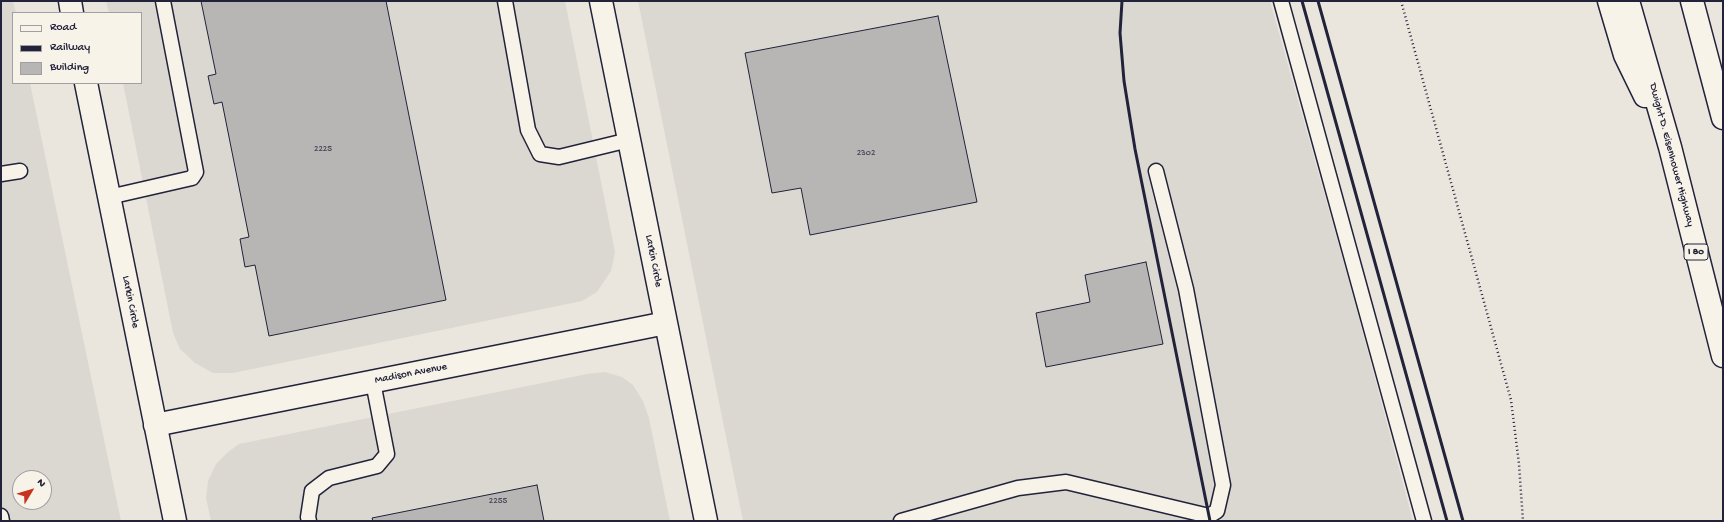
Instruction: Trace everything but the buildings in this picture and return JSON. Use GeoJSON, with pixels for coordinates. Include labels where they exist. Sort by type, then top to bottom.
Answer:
{"type":"FeatureCollection","features":[{"type":"Feature","properties":{"kind":"main road"},"geometry":{"type":"LineString","coordinates":[[70,1],[72,12]]}},
{"type":"Feature","properties":{"kind":"main road","name":"Larkin Circle"},"geometry":{"type":"LineString","coordinates":[[601,1],[706,521]]}},
{"type":"Feature","properties":{"kind":"main road"},"geometry":{"type":"LineString","coordinates":[[1608,1],[1625,55],[1670,148]]}},
{"type":"Feature","properties":{"kind":"main road","name":"Dwight D. Eisenhower Highway"},"geometry":{"type":"LineString","coordinates":[[1628,1],[1670,148],[1723,356]]}},
{"type":"Feature","properties":{"kind":"main road"},"geometry":{"type":"LineString","coordinates":[[1692,1],[1723,118]]}},
{"type":"Feature","properties":{"kind":"main road","name":"Larkin Circle"},"geometry":{"type":"LineString","coordinates":[[86,84],[175,521]]}},
{"type":"Feature","properties":{"kind":"main road","name":"Madison Avenue"},"geometry":{"type":"LineString","coordinates":[[155,425],[666,323]]}},
{"type":"Feature","properties":{"kind":"lane"},"geometry":{"type":"LineString","coordinates":[[109,197],[192,178],[196,172],[163,1]]}},
{"type":"Feature","properties":{"kind":"lane"},"geometry":{"type":"LineString","coordinates":[[505,1],[528,130],[540,154],[559,157],[629,140]]}},
{"type":"Feature","properties":{"kind":"lane"},"geometry":{"type":"LineString","coordinates":[[1281,1],[1424,521]]}},
{"type":"Feature","properties":{"kind":"lane"},"geometry":{"type":"LineString","coordinates":[[1,174],[20,171]]}},
{"type":"Feature","properties":{"kind":"lane"},"geometry":{"type":"LineString","coordinates":[[901,521],[1018,488],[1066,482],[1209,516],[1217,511],[1223,485],[1186,289],[1156,171]]}},
{"type":"Feature","properties":{"kind":"lane"},"geometry":{"type":"LineString","coordinates":[[309,521],[308,517],[312,491],[329,478],[377,466],[387,454],[373,382]]}},
{"type":"Feature","properties":{"kind":"lane"},"geometry":{"type":"LineString","coordinates":[[1,516],[2,521]]}},
{"type":"Feature","properties":{"kind":"path"},"geometry":{"type":"LineString","coordinates":[[1402,1],[1511,400],[1519,464],[1522,521]]}},
{"type":"Feature","properties":{"kind":"shaded area"},"geometry":{"type":"Polygon","coordinates":[[[1,1],[13,1],[16,12],[12,12],[12,84],[30,84],[121,521],[1,521],[1,1]]]}},
{"type":"Feature","properties":{"kind":"shaded area"},"geometry":{"type":"Polygon","coordinates":[[[106,1],[565,1],[615,252],[611,271],[597,292],[582,301],[233,373],[213,373],[195,363],[180,349],[173,333],[123,84],[142,84],[142,12],[109,12],[106,1]]]}},
{"type":"Feature","properties":{"kind":"shaded area"},"geometry":{"type":"Polygon","coordinates":[[[638,1],[1270,1],[1350,285],[1413,521],[743,521],[638,1]]]}},
{"type":"Feature","properties":{"kind":"shaded area"},"geometry":{"type":"Polygon","coordinates":[[[605,372],[622,377],[633,385],[643,401],[649,418],[670,521],[211,521],[206,498],[208,481],[216,464],[239,444],[587,374],[605,372]]]}},
{"type":"Feature","properties":{"kind":"railway"},"geometry":{"type":"LineString","coordinates":[[1122,1],[1120,33],[1124,81],[1135,149],[1210,521]]}},
{"type":"Feature","properties":{"kind":"railway"},"geometry":{"type":"LineString","coordinates":[[1302,1],[1447,521]]}},
{"type":"Feature","properties":{"kind":"railway"},"geometry":{"type":"LineString","coordinates":[[1318,1],[1463,521]]}}]}
